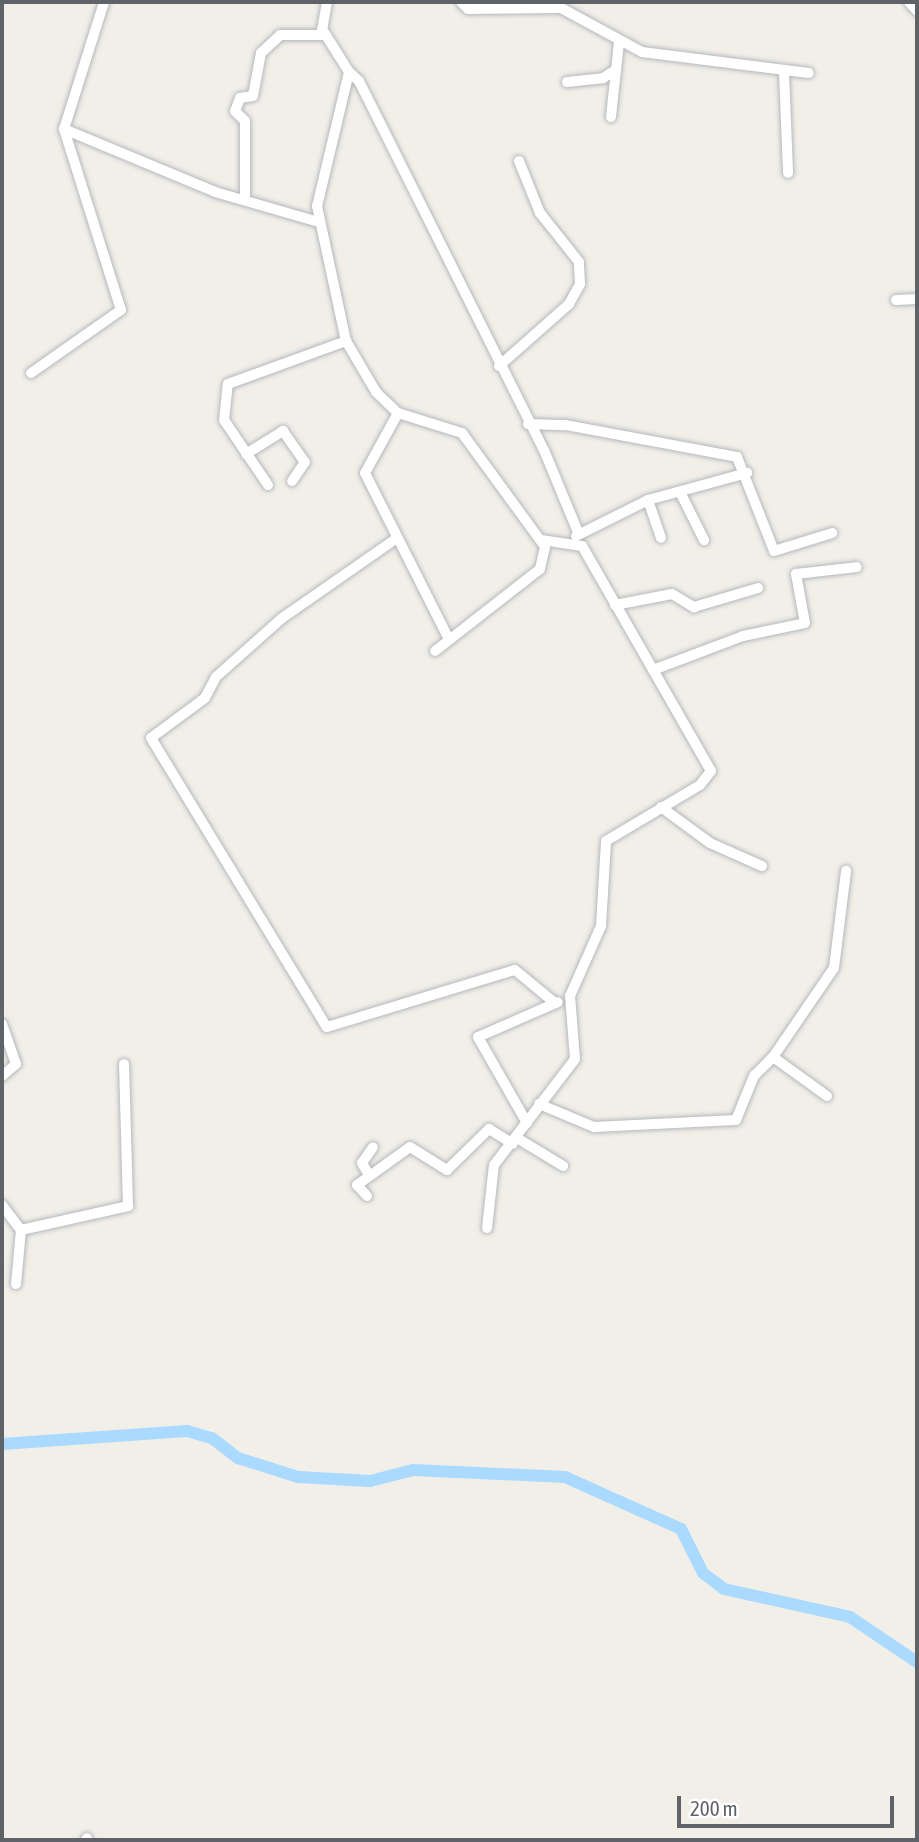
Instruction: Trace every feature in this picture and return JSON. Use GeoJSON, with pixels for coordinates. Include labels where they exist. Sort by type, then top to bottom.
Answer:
{"type":"FeatureCollection","features":[{"type":"Feature","properties":{"kind":"street"},"geometry":{"type":"LineString","coordinates":[[31,373],[121,310],[64,129],[104,2]]}},
{"type":"Feature","properties":{"kind":"street"},"geometry":{"type":"LineString","coordinates":[[327,2],[324,35],[349,72],[359,80],[527,424],[575,536],[711,771],[661,807],[606,841],[601,926],[570,996],[575,1059],[538,1104],[488,1186],[487,1228]]}},
{"type":"Feature","properties":{"kind":"street"},"geometry":{"type":"LineString","coordinates":[[461,2],[468,9],[562,8],[642,52],[784,72],[809,73]]}},
{"type":"Feature","properties":{"kind":"street"},"geometry":{"type":"LineString","coordinates":[[909,2],[917,11]]}},
{"type":"Feature","properties":{"kind":"street"},"geometry":{"type":"LineString","coordinates":[[245,197],[245,121],[235,111],[240,98],[253,96],[261,53],[280,35],[324,35]]}},
{"type":"Feature","properties":{"kind":"street"},"geometry":{"type":"LineString","coordinates":[[611,117],[620,42]]}},
{"type":"Feature","properties":{"kind":"street"},"geometry":{"type":"LineString","coordinates":[[566,82],[603,78],[616,70]]}},
{"type":"Feature","properties":{"kind":"street"},"geometry":{"type":"LineString","coordinates":[[349,72],[318,188],[318,222],[346,341],[376,392],[398,412],[462,433],[542,540],[546,552],[540,569],[448,637],[435,651]]}},
{"type":"Feature","properties":{"kind":"street"},"geometry":{"type":"LineString","coordinates":[[784,72],[788,173]]}},
{"type":"Feature","properties":{"kind":"street"},"geometry":{"type":"LineString","coordinates":[[64,129],[215,192],[245,197],[318,222]]}},
{"type":"Feature","properties":{"kind":"street"},"geometry":{"type":"LineString","coordinates":[[499,366],[569,304],[580,284],[579,262],[540,214],[519,161]]}},
{"type":"Feature","properties":{"kind":"street"},"geometry":{"type":"LineString","coordinates":[[896,300],[917,299]]}},
{"type":"Feature","properties":{"kind":"street"},"geometry":{"type":"LineString","coordinates":[[268,485],[224,420],[228,384],[346,341]]}},
{"type":"Feature","properties":{"kind":"street"},"geometry":{"type":"LineString","coordinates":[[398,412],[365,473],[448,637]]}},
{"type":"Feature","properties":{"kind":"street"},"geometry":{"type":"LineString","coordinates":[[527,424],[566,425],[737,457],[747,473],[774,551],[832,533]]}},
{"type":"Feature","properties":{"kind":"street"},"geometry":{"type":"LineString","coordinates":[[246,454],[283,431],[305,462],[292,481]]}},
{"type":"Feature","properties":{"kind":"street"},"geometry":{"type":"LineString","coordinates":[[542,540],[575,536],[648,500],[747,473]]}},
{"type":"Feature","properties":{"kind":"street"},"geometry":{"type":"LineString","coordinates":[[680,492],[704,540]]}},
{"type":"Feature","properties":{"kind":"street"},"geometry":{"type":"LineString","coordinates":[[648,500],[661,538]]}},
{"type":"Feature","properties":{"kind":"street"},"geometry":{"type":"LineString","coordinates":[[397,538],[281,619],[216,677],[205,698],[151,738],[327,1027],[344,1027],[515,970],[555,1003]]}},
{"type":"Feature","properties":{"kind":"street"},"geometry":{"type":"LineString","coordinates":[[653,670],[743,636],[805,623],[796,574],[857,567]]}},
{"type":"Feature","properties":{"kind":"street"},"geometry":{"type":"LineString","coordinates":[[615,605],[672,594],[694,607],[758,588]]}},
{"type":"Feature","properties":{"kind":"street"},"geometry":{"type":"LineString","coordinates":[[661,807],[710,843],[762,866]]}},
{"type":"Feature","properties":{"kind":"street"},"geometry":{"type":"LineString","coordinates":[[538,1104],[594,1127],[736,1120],[754,1076],[773,1057],[834,968],[846,871]]}},
{"type":"Feature","properties":{"kind":"street"},"geometry":{"type":"LineString","coordinates":[[527,1123],[478,1037],[570,996]]}},
{"type":"Feature","properties":{"kind":"street"},"geometry":{"type":"LineString","coordinates":[[2,1024],[16,1064],[2,1076]]}},
{"type":"Feature","properties":{"kind":"street"},"geometry":{"type":"LineString","coordinates":[[773,1057],[827,1096]]}},
{"type":"Feature","properties":{"kind":"street"},"geometry":{"type":"LineString","coordinates":[[21,1230],[128,1206],[124,1064]]}},
{"type":"Feature","properties":{"kind":"street"},"geometry":{"type":"LineString","coordinates":[[367,1196],[357,1185],[410,1147],[447,1170],[489,1129],[563,1166]]}},
{"type":"Feature","properties":{"kind":"street"},"geometry":{"type":"LineString","coordinates":[[369,1175],[362,1163],[373,1147]]}},
{"type":"Feature","properties":{"kind":"street"},"geometry":{"type":"LineString","coordinates":[[2,1205],[21,1230],[16,1283]]}},
{"type":"Feature","properties":{"kind":"waterway"},"geometry":{"type":"LineString","coordinates":[[2,1444],[187,1431],[212,1438],[238,1458],[298,1477],[370,1481],[413,1470],[565,1477],[681,1529],[703,1573],[724,1589],[850,1617],[917,1662]]}}]}
